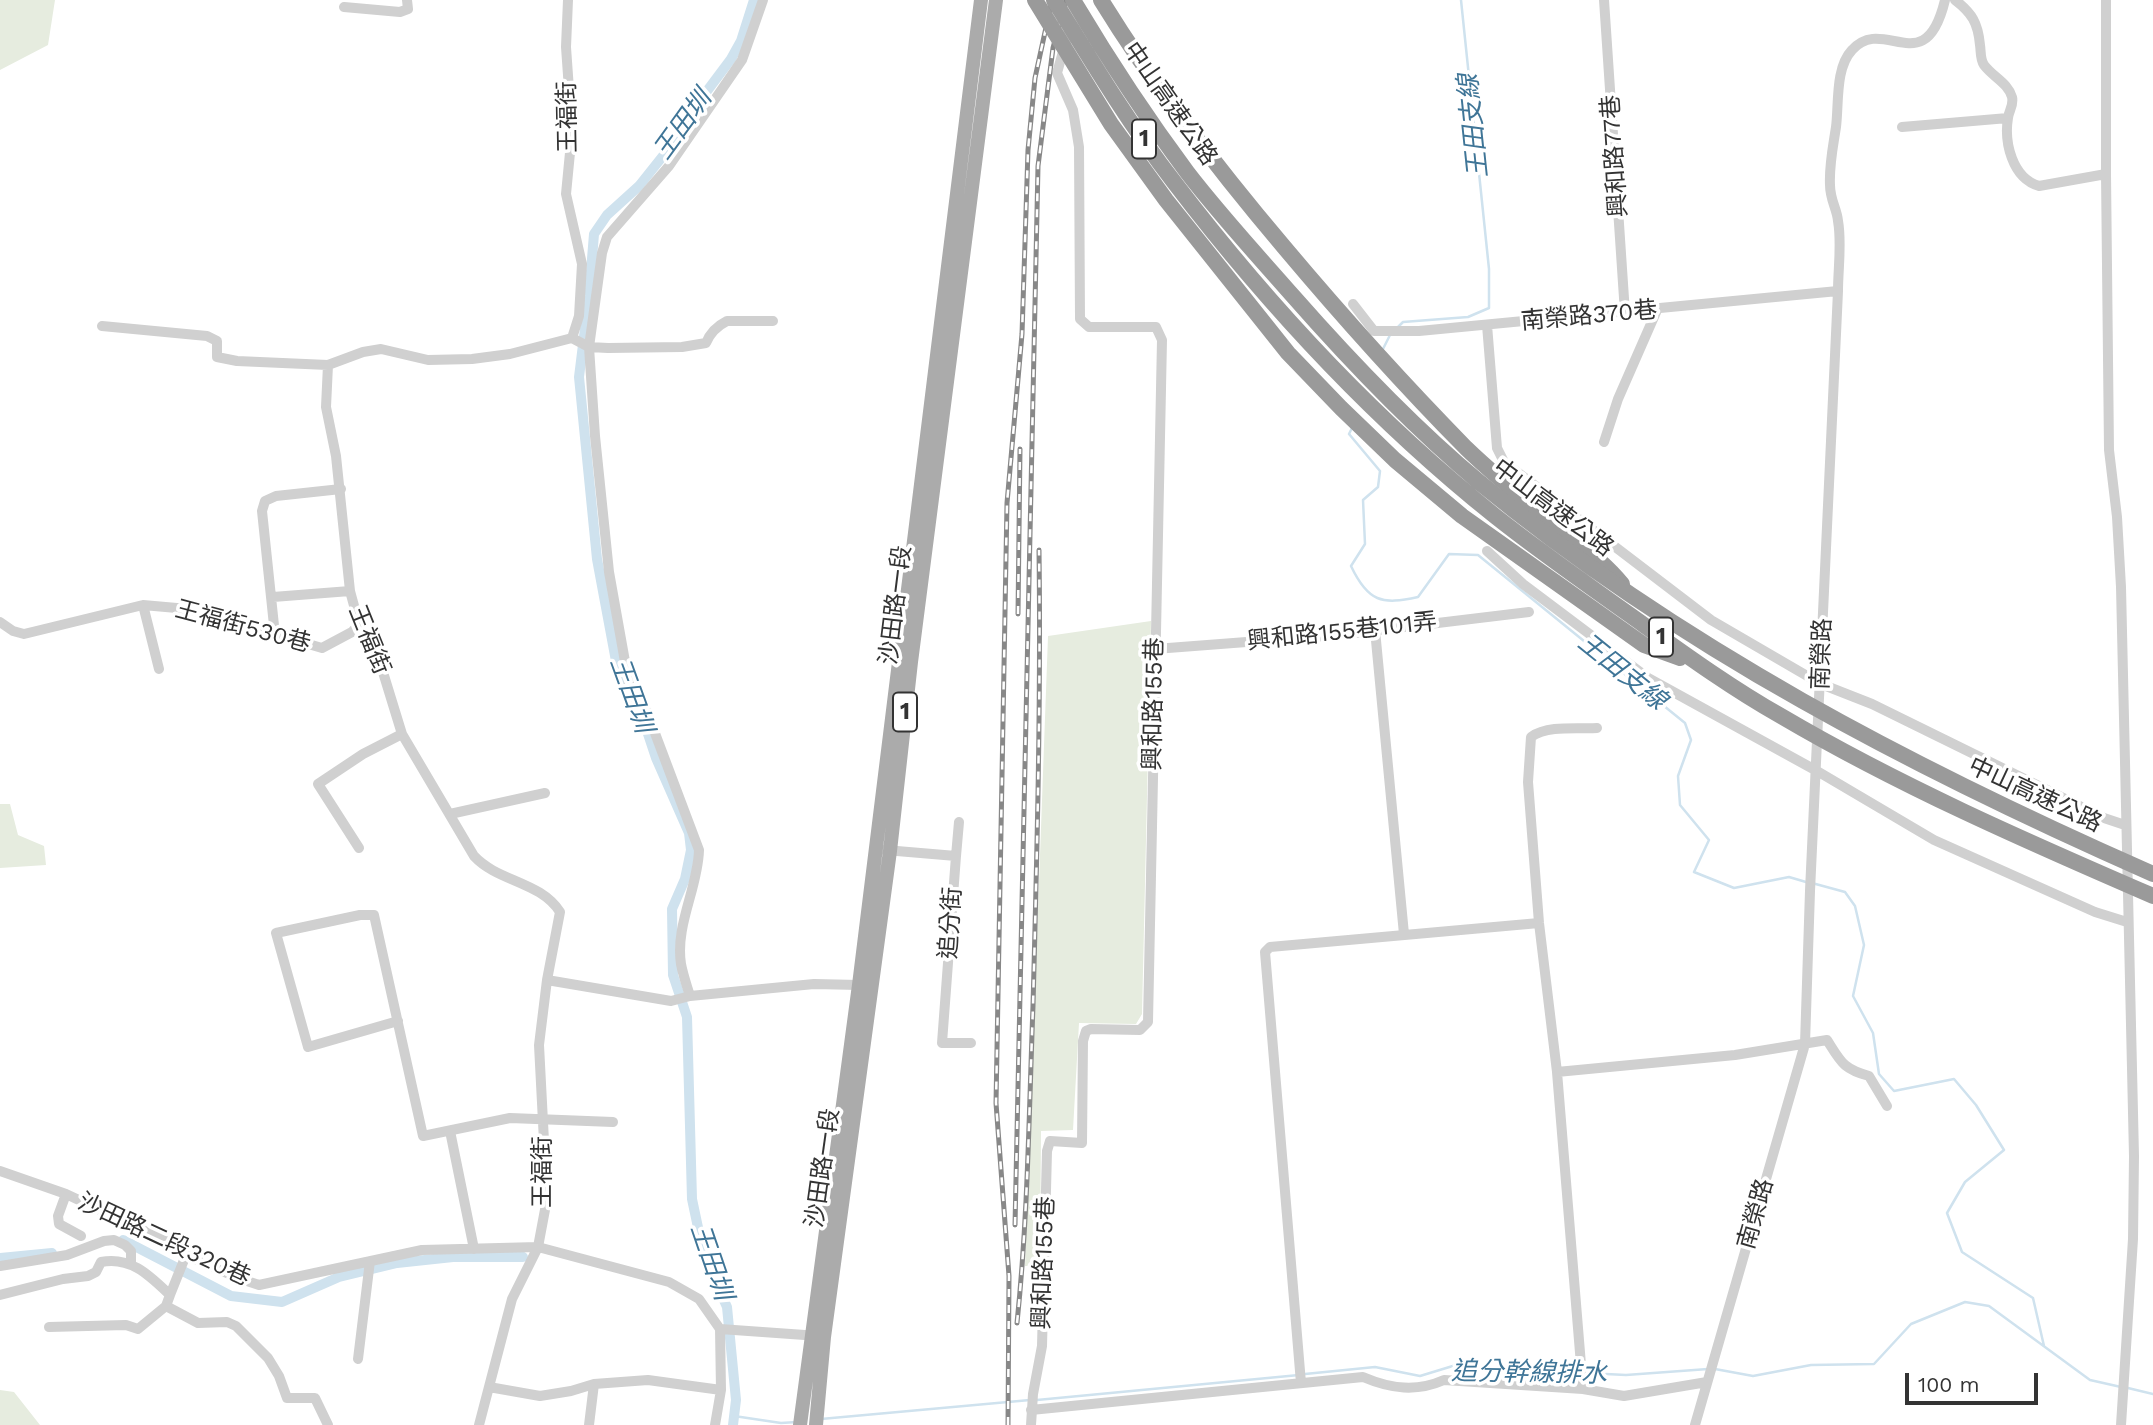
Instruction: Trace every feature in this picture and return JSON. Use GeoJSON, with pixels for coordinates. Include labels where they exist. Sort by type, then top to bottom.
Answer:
{"type":"FeatureCollection","features":[{"type":"Feature","properties":{"kind":"highway","name":"中山高速公路"},"geometry":{"type":"LineString","coordinates":[[1035,0],[1111,124],[1166,200],[1288,353],[1341,408],[1395,460],[1462,516],[1544,575],[1644,645],[1703,667]]}},
{"type":"Feature","properties":{"kind":"highway","name":"中山高速公路"},"geometry":{"type":"LineString","coordinates":[[1054,0],[1100,74],[1172,180],[1245,271],[1372,406],[1494,515],[1577,578],[1703,667],[1779,715],[1874,768],[2036,846],[2153,896]]}},
{"type":"Feature","properties":{"kind":"highway","name":"中山高速公路"},"geometry":{"type":"LineString","coordinates":[[1075,0],[1138,101],[1188,173],[1325,332],[1399,409],[1478,480],[1551,538],[1696,638],[1847,726],[1994,802],[2153,874]]}},
{"type":"Feature","properties":{"kind":"highway"},"geometry":{"type":"LineString","coordinates":[[1101,0],[1155,82],[1197,139],[1308,276],[1381,358],[1467,448],[1507,485],[1596,558],[1630,594]]}},
{"type":"Feature","properties":{"kind":"main road","name":"沙田路一段"},"geometry":{"type":"LineString","coordinates":[[841,1156],[859,985],[882,850],[981,0]]}},
{"type":"Feature","properties":{"kind":"main road","name":"沙田路一段"},"geometry":{"type":"LineString","coordinates":[[800,1425],[818,1336],[996,0]]}},
{"type":"Feature","properties":{"kind":"main road","name":"沙田路一段"},"geometry":{"type":"LineString","coordinates":[[816,1425],[818,1336]]}},
{"type":"Feature","properties":{"kind":"street"},"geometry":{"type":"LineString","coordinates":[[344,7],[400,12],[408,9],[407,0]]}},
{"type":"Feature","properties":{"kind":"street","name":"王福街"},"geometry":{"type":"LineString","coordinates":[[568,0],[566,47],[572,132],[566,194],[582,264],[579,316],[572,338]]}},
{"type":"Feature","properties":{"kind":"street"},"geometry":{"type":"LineString","coordinates":[[690,996],[681,962],[682,929],[698,871],[699,850],[643,704],[629,684],[609,572],[589,347],[601,253],[607,237],[669,166],[742,60],[762,0]]}},
{"type":"Feature","properties":{"kind":"street","name":"興和路155巷"},"geometry":{"type":"LineString","coordinates":[[1031,1410],[1042,1346],[1047,1151],[1050,1141],[1082,1143],[1083,1041],[1086,1031],[1140,1030],[1148,1022],[1162,340],[1156,327],[1089,327],[1080,318],[1079,146],[1073,110],[1057,74],[1075,0]]}},
{"type":"Feature","properties":{"kind":"street","name":"興和路77巷"},"geometry":{"type":"LineString","coordinates":[[1604,0],[1625,313]]}},
{"type":"Feature","properties":{"kind":"street","name":"南榮路"},"geometry":{"type":"LineString","coordinates":[[1695,1425],[1805,1044],[1838,291],[1838,220],[1830,188],[1830,161],[1843,66],[1850,51],[1865,41],[1875,39],[1908,43],[1925,40],[1934,32],[1940,20],[1945,0]]}},
{"type":"Feature","properties":{"kind":"street"},"geometry":{"type":"LineString","coordinates":[[1955,0],[1971,14],[1977,24],[1982,62],[2011,94],[2013,102],[2008,118],[2008,140],[2012,159],[2021,174],[2032,184],[2039,186],[2106,174]]}},
{"type":"Feature","properties":{"kind":"street"},"geometry":{"type":"LineString","coordinates":[[2106,0],[2109,450],[2117,517],[2121,587],[2134,1156],[2133,1225],[2121,1425]]}},
{"type":"Feature","properties":{"kind":"street"},"geometry":{"type":"LineString","coordinates":[[1902,127],[2008,118]]}},
{"type":"Feature","properties":{"kind":"street","name":"南榮路370巷"},"geometry":{"type":"LineString","coordinates":[[1353,304],[1374,331],[1419,331],[1838,291]]}},
{"type":"Feature","properties":{"kind":"street"},"geometry":{"type":"LineString","coordinates":[[1604,442],[1618,398],[1657,310]]}},
{"type":"Feature","properties":{"kind":"street"},"geometry":{"type":"LineString","coordinates":[[102,326],[207,336],[217,341],[216,357],[237,362],[328,365],[363,352],[381,349],[428,360],[472,359],[510,354],[572,338],[589,347],[682,347],[706,343],[709,336],[727,321],[773,321]]}},
{"type":"Feature","properties":{"kind":"street"},"geometry":{"type":"LineString","coordinates":[[1487,325],[1497,448],[1500,457],[1711,620],[1821,684],[1872,704],[2104,818],[2125,825]]}},
{"type":"Feature","properties":{"kind":"street","name":"王福街"},"geometry":{"type":"LineString","coordinates":[[328,365],[326,407],[341,489],[349,591],[359,624],[378,656],[402,734],[474,856],[485,868],[536,889],[553,901],[560,912],[547,980],[539,1045],[547,1199],[538,1247],[512,1299],[479,1425]]}},
{"type":"Feature","properties":{"kind":"street"},"geometry":{"type":"LineString","coordinates":[[275,635],[262,511],[265,501],[276,496],[341,489]]}},
{"type":"Feature","properties":{"kind":"street"},"geometry":{"type":"LineString","coordinates":[[1487,551],[1533,592],[1648,678],[1934,840],[2095,912],[2127,922]]}},
{"type":"Feature","properties":{"kind":"street"},"geometry":{"type":"LineString","coordinates":[[273,597],[349,591]]}},
{"type":"Feature","properties":{"kind":"street"},"geometry":{"type":"LineString","coordinates":[[143,605],[159,669]]}},
{"type":"Feature","properties":{"kind":"street","name":"王福街530巷"},"geometry":{"type":"LineString","coordinates":[[0,622],[13,631],[24,634],[143,605],[188,609],[322,648],[352,632],[359,624]]}},
{"type":"Feature","properties":{"kind":"street","name":"興和路155巷101弄"},"geometry":{"type":"LineString","coordinates":[[1155,649],[1338,635],[1529,612]]}},
{"type":"Feature","properties":{"kind":"street"},"geometry":{"type":"LineString","coordinates":[[1376,630],[1404,934]]}},
{"type":"Feature","properties":{"kind":"street"},"geometry":{"type":"LineString","coordinates":[[1583,1389],[1557,1072],[1539,923],[1528,782],[1531,737],[1546,730],[1597,728]]}},
{"type":"Feature","properties":{"kind":"street"},"geometry":{"type":"LineString","coordinates":[[359,848],[318,784],[363,754],[402,734]]}},
{"type":"Feature","properties":{"kind":"street"},"geometry":{"type":"LineString","coordinates":[[450,814],[545,793]]}},
{"type":"Feature","properties":{"kind":"street"},"geometry":{"type":"LineString","coordinates":[[956,856],[959,822]]}},
{"type":"Feature","properties":{"kind":"street","name":"追分街"},"geometry":{"type":"LineString","coordinates":[[882,850],[956,856],[942,1043],[971,1043]]}},
{"type":"Feature","properties":{"kind":"street"},"geometry":{"type":"LineString","coordinates":[[398,1021],[308,1047],[276,933],[360,915],[374,915],[398,1021],[423,1136],[509,1118],[613,1122]]}},
{"type":"Feature","properties":{"kind":"street"},"geometry":{"type":"LineString","coordinates":[[1301,1383],[1265,952],[1270,947],[1539,923]]}},
{"type":"Feature","properties":{"kind":"street"},"geometry":{"type":"LineString","coordinates":[[547,980],[671,1001],[690,996],[814,984],[859,985]]}},
{"type":"Feature","properties":{"kind":"street"},"geometry":{"type":"LineString","coordinates":[[1557,1072],[1735,1055],[1826,1040],[1841,1063],[1850,1071],[1869,1076],[1887,1106]]}},
{"type":"Feature","properties":{"kind":"street"},"geometry":{"type":"LineString","coordinates":[[450,1131],[474,1249]]}},
{"type":"Feature","properties":{"kind":"street","name":"沙田路二段320巷"},"geometry":{"type":"LineString","coordinates":[[0,1171],[66,1194],[164,1240],[186,1255],[259,1285],[422,1250],[538,1247],[669,1282],[699,1299],[720,1329]]}},
{"type":"Feature","properties":{"kind":"street"},"geometry":{"type":"LineString","coordinates":[[66,1194],[58,1216],[59,1224],[81,1236]]}},
{"type":"Feature","properties":{"kind":"street"},"geometry":{"type":"LineString","coordinates":[[0,1266],[67,1255],[114,1240],[131,1251],[131,1264]]}},
{"type":"Feature","properties":{"kind":"street"},"geometry":{"type":"LineString","coordinates":[[48,1327],[125,1325],[138,1329],[168,1301],[186,1255]]}},
{"type":"Feature","properties":{"kind":"street"},"geometry":{"type":"LineString","coordinates":[[0,1295],[63,1279],[88,1276],[96,1272],[101,1262],[111,1260],[131,1264],[149,1275],[168,1301],[198,1324],[227,1322],[236,1326],[268,1358],[279,1376],[287,1398],[316,1398],[328,1425]]}},
{"type":"Feature","properties":{"kind":"street"},"geometry":{"type":"LineString","coordinates":[[358,1359],[370,1261]]}},
{"type":"Feature","properties":{"kind":"street"},"geometry":{"type":"LineString","coordinates":[[715,1425],[721,1390],[720,1329],[818,1336]]}},
{"type":"Feature","properties":{"kind":"street"},"geometry":{"type":"LineString","coordinates":[[1031,1425],[1031,1410],[1363,1377],[1387,1385],[1413,1389],[1428,1387],[1444,1380],[1583,1389],[1624,1396],[1709,1373]]}},
{"type":"Feature","properties":{"kind":"street"},"geometry":{"type":"LineString","coordinates":[[489,1387],[540,1396],[594,1384],[648,1380],[721,1390]]}},
{"type":"Feature","properties":{"kind":"street"},"geometry":{"type":"LineString","coordinates":[[589,1425],[594,1384]]}},
{"type":"Feature","properties":{"kind":"shaded area"},"geometry":{"type":"Polygon","coordinates":[[[0,0],[55,0],[48,45],[0,70],[0,0]]]}},
{"type":"Feature","properties":{"kind":"shaded area"},"geometry":{"type":"Polygon","coordinates":[[[1151,621],[1142,1014],[1136,1024],[1079,1023],[1073,1130],[1041,1131],[1040,1266],[1025,1266],[1048,636],[1151,621]]]}},
{"type":"Feature","properties":{"kind":"shaded area"},"geometry":{"type":"Polygon","coordinates":[[[0,804],[10,804],[18,835],[44,846],[46,865],[0,868],[0,804]]]}},
{"type":"Feature","properties":{"kind":"shaded area"},"geometry":{"type":"Polygon","coordinates":[[[0,1390],[14,1392],[40,1425],[0,1425],[0,1390]]]}},
{"type":"Feature","properties":{"kind":"waterway","name":"王田圳"},"geometry":{"type":"LineString","coordinates":[[733,1425],[736,1400],[727,1307],[704,1256],[692,1199],[687,1017],[673,975],[672,909],[685,879],[691,850],[689,833],[647,731],[619,677],[597,559],[579,377],[594,234],[607,215],[639,186],[686,127],[698,103],[741,41],[754,0]]}},
{"type":"Feature","properties":{"kind":"waterway","name":"王田支線"},"geometry":{"type":"LineString","coordinates":[[1397,328],[1403,322],[1468,317],[1489,308],[1489,269],[1461,0]]}},
{"type":"Feature","properties":{"kind":"waterway","name":"王田支線"},"geometry":{"type":"LineString","coordinates":[[1382,351],[1390,335]]}},
{"type":"Feature","properties":{"kind":"waterway","name":"王田支線"},"geometry":{"type":"LineString","coordinates":[[1353,426],[1349,434],[1380,471],[1378,487],[1363,500],[1365,544],[1351,566],[1370,594],[1395,601],[1418,597],[1449,554],[1478,555],[1685,723],[1691,740],[1678,776],[1680,805],[1709,840],[1694,872],[1734,888],[1789,877],[1806,882]]}},
{"type":"Feature","properties":{"kind":"waterway","name":"王田支線"},"geometry":{"type":"LineString","coordinates":[[1812,883],[1845,892],[1855,906],[1864,945],[1853,996],[1873,1033],[1879,1074],[1894,1091],[1954,1079],[1976,1105],[2004,1150],[1965,1182],[1947,1213],[1962,1252],[2033,1298],[2044,1346]]}},
{"type":"Feature","properties":{"kind":"waterway"},"geometry":{"type":"LineString","coordinates":[[123,1240],[231,1296],[282,1302],[339,1277],[397,1263],[453,1257],[523,1257]]}},
{"type":"Feature","properties":{"kind":"waterway"},"geometry":{"type":"LineString","coordinates":[[0,1258],[52,1253]]}},
{"type":"Feature","properties":{"kind":"waterway","name":"追分幹線排水"},"geometry":{"type":"LineString","coordinates":[[1715,1369],[1753,1376],[1811,1365],[1874,1364],[1911,1324],[1965,1302],[1989,1306],[2090,1380],[2121,1387]]}},
{"type":"Feature","properties":{"kind":"waterway","name":"追分幹線排水"},"geometry":{"type":"LineString","coordinates":[[1305,1374],[1375,1367],[1420,1376],[1456,1365],[1579,1373]]}},
{"type":"Feature","properties":{"kind":"waterway","name":"追分幹線排水"},"geometry":{"type":"LineString","coordinates":[[1586,1373],[1626,1375],[1708,1369]]}},
{"type":"Feature","properties":{"kind":"waterway","name":"追分幹線排水"},"geometry":{"type":"LineString","coordinates":[[1037,1400],[1299,1375]]}},
{"type":"Feature","properties":{"kind":"waterway","name":"追分幹線排水"},"geometry":{"type":"LineString","coordinates":[[2128,1388],[2153,1394]]}},
{"type":"Feature","properties":{"kind":"waterway","name":"追分幹線排水"},"geometry":{"type":"LineString","coordinates":[[821,1419],[1030,1400]]}},
{"type":"Feature","properties":{"kind":"waterway","name":"追分幹線排水"},"geometry":{"type":"LineString","coordinates":[[734,1416],[781,1423],[797,1422]]}},
{"type":"Feature","properties":{"kind":"railway"},"geometry":{"type":"LineString","coordinates":[[1008,1425],[1009,1276],[996,1103],[1007,503],[1022,334],[1028,150],[1035,78],[1052,0]]}},
{"type":"Feature","properties":{"kind":"railway"},"geometry":{"type":"LineString","coordinates":[[1015,1225],[1038,166],[1053,48],[1066,0]]}},
{"type":"Feature","properties":{"kind":"railway"},"geometry":{"type":"LineString","coordinates":[[1018,614],[1020,449]]}},
{"type":"Feature","properties":{"kind":"railway"},"geometry":{"type":"LineString","coordinates":[[1017,1323],[1026,1204],[1033,1006],[1039,721],[1039,550]]}}]}
